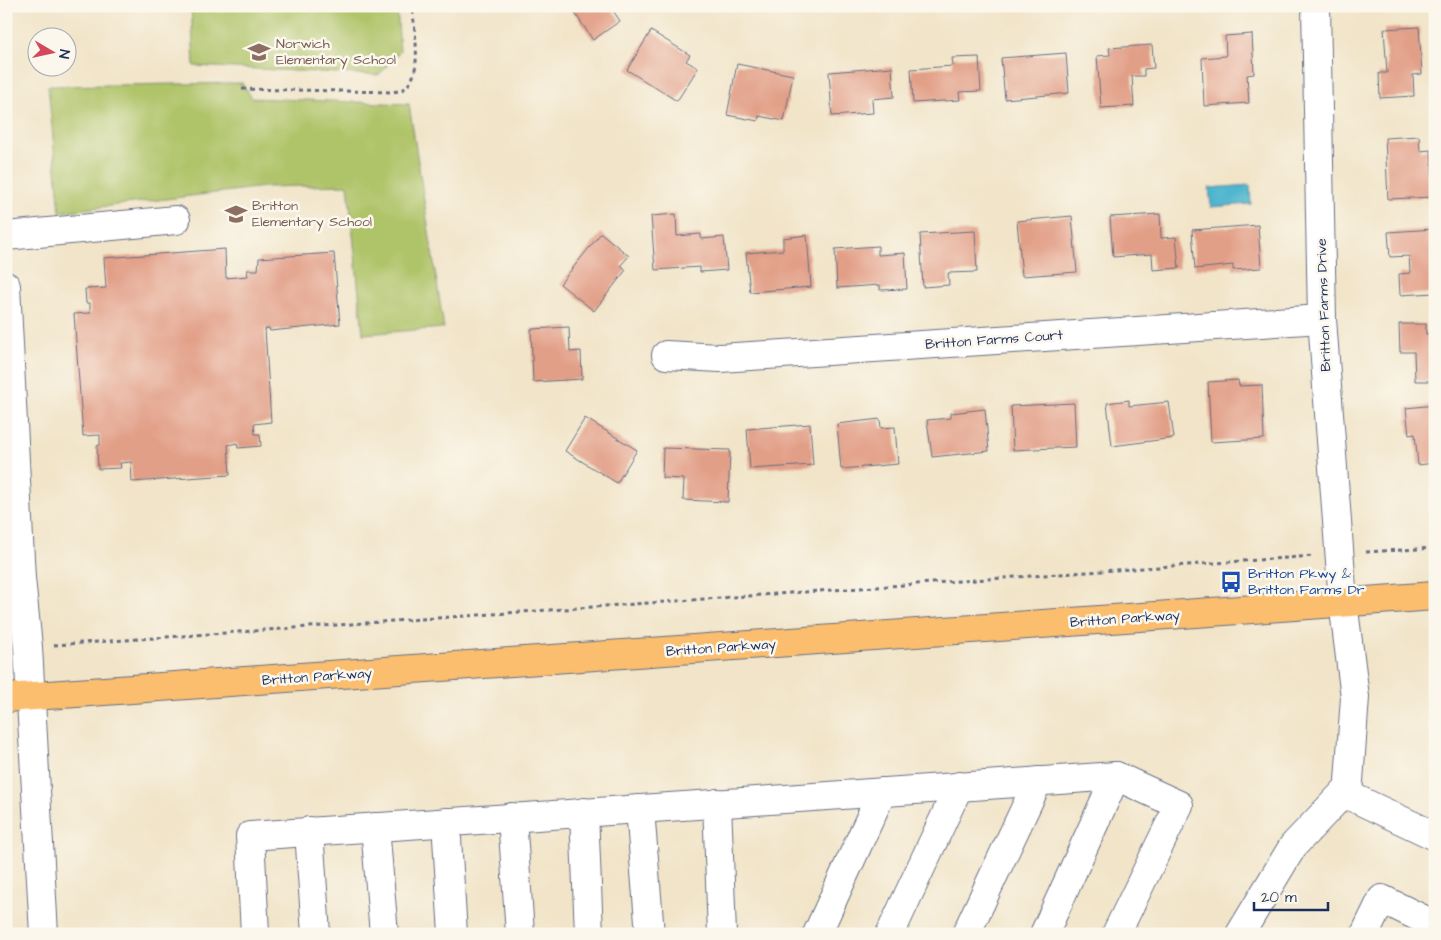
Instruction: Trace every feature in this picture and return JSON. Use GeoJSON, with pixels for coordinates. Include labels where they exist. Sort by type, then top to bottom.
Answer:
{"type":"FeatureCollection","features":[{"type":"Feature","properties":{"kind":"main road","name":"Britton Parkway"},"geometry":{"type":"LineString","coordinates":[[19,697],[395,672],[1435,596]]}},
{"type":"Feature","properties":{"kind":"street","name":"Britton Farms Drive"},"geometry":{"type":"LineString","coordinates":[[1316,6],[1322,319],[1343,602],[1355,697],[1348,788]]}},
{"type":"Feature","properties":{"kind":"street"},"geometry":{"type":"LineString","coordinates":[[6,236],[176,220]]}},
{"type":"Feature","properties":{"kind":"street"},"geometry":{"type":"LineString","coordinates":[[6,286],[14,577],[28,647],[19,697],[44,934]]}},
{"type":"Feature","properties":{"kind":"street","name":"Britton Farms Court"},"geometry":{"type":"LineString","coordinates":[[666,356],[720,358],[1322,319]]}},
{"type":"Feature","properties":{"kind":"street"},"geometry":{"type":"LineString","coordinates":[[1044,934],[1116,776]]}},
{"type":"Feature","properties":{"kind":"street"},"geometry":{"type":"LineString","coordinates":[[255,934],[250,836],[1116,776],[1178,804],[1116,934]]}},
{"type":"Feature","properties":{"kind":"street"},"geometry":{"type":"LineString","coordinates":[[966,934],[1038,781]]}},
{"type":"Feature","properties":{"kind":"street"},"geometry":{"type":"LineString","coordinates":[[890,934],[959,786]]}},
{"type":"Feature","properties":{"kind":"street"},"geometry":{"type":"LineString","coordinates":[[1348,788],[1348,794],[1435,836]]}},
{"type":"Feature","properties":{"kind":"street"},"geometry":{"type":"LineString","coordinates":[[1240,934],[1293,846],[1348,788]]}},
{"type":"Feature","properties":{"kind":"street"},"geometry":{"type":"LineString","coordinates":[[816,934],[882,792]]}},
{"type":"Feature","properties":{"kind":"street"},"geometry":{"type":"LineString","coordinates":[[717,803],[722,934]]}},
{"type":"Feature","properties":{"kind":"street"},"geometry":{"type":"LineString","coordinates":[[640,808],[650,934]]}},
{"type":"Feature","properties":{"kind":"street"},"geometry":{"type":"LineString","coordinates":[[584,812],[589,934]]}},
{"type":"Feature","properties":{"kind":"street"},"geometry":{"type":"LineString","coordinates":[[512,817],[520,934]]}},
{"type":"Feature","properties":{"kind":"street"},"geometry":{"type":"LineString","coordinates":[[446,822],[453,934]]}},
{"type":"Feature","properties":{"kind":"street"},"geometry":{"type":"LineString","coordinates":[[375,827],[384,934]]}},
{"type":"Feature","properties":{"kind":"street"},"geometry":{"type":"LineString","coordinates":[[309,831],[316,934]]}},
{"type":"Feature","properties":{"kind":"street"},"geometry":{"type":"LineString","coordinates":[[1365,934],[1382,899],[1435,925]]}},
{"type":"Feature","properties":{"kind":"path"},"geometry":{"type":"LineString","coordinates":[[242,89],[393,92],[406,88],[413,80],[417,66],[412,6]]}},
{"type":"Feature","properties":{"kind":"path"},"geometry":{"type":"LineString","coordinates":[[28,647],[1435,548]]}},
{"type":"Feature","properties":{"kind":"green space"},"geometry":{"type":"Polygon","coordinates":[[[191,6],[397,6],[400,51],[379,75],[194,66],[191,6]]]}},
{"type":"Feature","properties":{"kind":"green space"},"geometry":{"type":"Polygon","coordinates":[[[242,83],[252,98],[409,104],[444,328],[363,334],[348,185],[264,187],[60,212],[48,86],[242,83]]]}},
{"type":"Feature","properties":{"kind":"water"},"geometry":{"type":"Polygon","coordinates":[[[1250,185],[1251,204],[1211,207],[1209,188],[1250,185]]]}},
{"type":"Feature","properties":{"kind":"building"},"geometry":{"type":"Polygon","coordinates":[[[570,6],[610,6],[620,21],[593,40],[570,6]]]}},
{"type":"Feature","properties":{"kind":"building"},"geometry":{"type":"Polygon","coordinates":[[[1419,27],[1422,74],[1413,75],[1414,96],[1380,98],[1379,73],[1387,73],[1384,29],[1419,27]]]}},
{"type":"Feature","properties":{"kind":"building"},"geometry":{"type":"Polygon","coordinates":[[[651,31],[690,55],[686,61],[698,68],[677,101],[627,70],[651,31]]]}},
{"type":"Feature","properties":{"kind":"building"},"geometry":{"type":"Polygon","coordinates":[[[1252,34],[1254,74],[1247,75],[1249,103],[1204,106],[1202,58],[1226,56],[1225,36],[1252,34]]]}},
{"type":"Feature","properties":{"kind":"building"},"geometry":{"type":"Polygon","coordinates":[[[1152,45],[1154,68],[1144,69],[1144,76],[1132,76],[1134,106],[1101,108],[1097,56],[1110,55],[1109,48],[1152,45]]]}},
{"type":"Feature","properties":{"kind":"building"},"geometry":{"type":"Polygon","coordinates":[[[1066,53],[1069,93],[1005,99],[1001,58],[1066,53]]]}},
{"type":"Feature","properties":{"kind":"building"},"geometry":{"type":"Polygon","coordinates":[[[979,57],[981,91],[959,92],[960,100],[913,103],[911,69],[953,66],[952,58],[979,57]]]}},
{"type":"Feature","properties":{"kind":"building"},"geometry":{"type":"Polygon","coordinates":[[[737,64],[793,75],[784,121],[759,116],[758,121],[727,115],[737,64]]]}},
{"type":"Feature","properties":{"kind":"building"},"geometry":{"type":"Polygon","coordinates":[[[892,67],[894,97],[872,99],[873,113],[832,116],[829,72],[892,67]]]}},
{"type":"Feature","properties":{"kind":"building"},"geometry":{"type":"Polygon","coordinates":[[[1419,136],[1420,151],[1431,150],[1434,197],[1388,199],[1385,138],[1419,136]]]}},
{"type":"Feature","properties":{"kind":"building"},"geometry":{"type":"Polygon","coordinates":[[[676,214],[677,236],[701,234],[701,239],[724,237],[727,270],[700,272],[700,267],[655,270],[651,216],[676,214]]]}},
{"type":"Feature","properties":{"kind":"building"},"geometry":{"type":"Polygon","coordinates":[[[1160,214],[1161,238],[1176,237],[1179,268],[1153,270],[1152,254],[1113,257],[1110,217],[1160,214]]]}},
{"type":"Feature","properties":{"kind":"building"},"geometry":{"type":"Polygon","coordinates":[[[1072,216],[1077,272],[1022,276],[1017,221],[1072,216]]]}},
{"type":"Feature","properties":{"kind":"building"},"geometry":{"type":"Polygon","coordinates":[[[1258,225],[1261,268],[1233,270],[1233,265],[1195,269],[1192,230],[1258,225]]]}},
{"type":"Feature","properties":{"kind":"building"},"geometry":{"type":"Polygon","coordinates":[[[1435,229],[1435,293],[1400,295],[1399,274],[1410,273],[1409,256],[1390,257],[1388,232],[1435,229]]]}},
{"type":"Feature","properties":{"kind":"building"},"geometry":{"type":"Polygon","coordinates":[[[975,231],[977,272],[948,273],[949,285],[923,287],[920,234],[975,231]]]}},
{"type":"Feature","properties":{"kind":"building"},"geometry":{"type":"Polygon","coordinates":[[[601,233],[629,256],[621,265],[626,270],[594,311],[560,284],[601,233]]]}},
{"type":"Feature","properties":{"kind":"building"},"geometry":{"type":"Polygon","coordinates":[[[807,235],[811,287],[750,292],[746,253],[783,250],[783,238],[807,235]]]}},
{"type":"Feature","properties":{"kind":"building"},"geometry":{"type":"Polygon","coordinates":[[[878,246],[878,255],[905,253],[907,289],[880,290],[880,285],[837,288],[835,249],[878,246]]]}},
{"type":"Feature","properties":{"kind":"building","name":"Britton Elementary School"},"geometry":{"type":"Polygon","coordinates":[[[225,249],[226,278],[248,276],[247,270],[258,270],[259,258],[334,253],[340,324],[270,331],[269,328],[265,329],[271,422],[254,424],[255,434],[260,434],[261,446],[238,448],[237,443],[228,445],[230,475],[132,482],[131,462],[120,463],[121,468],[98,469],[97,446],[100,445],[100,435],[83,436],[74,314],[90,313],[90,303],[86,303],[85,289],[106,288],[104,258],[225,249]]]}},
{"type":"Feature","properties":{"kind":"building"},"geometry":{"type":"Polygon","coordinates":[[[1399,324],[1426,324],[1426,334],[1435,334],[1435,381],[1415,381],[1414,352],[1400,352],[1399,324]]]}},
{"type":"Feature","properties":{"kind":"building"},"geometry":{"type":"Polygon","coordinates":[[[569,327],[570,352],[581,351],[582,379],[533,382],[531,329],[569,327]]]}},
{"type":"Feature","properties":{"kind":"building"},"geometry":{"type":"Polygon","coordinates":[[[1238,380],[1239,386],[1262,385],[1264,439],[1211,442],[1208,382],[1238,380]]]}},
{"type":"Feature","properties":{"kind":"building"},"geometry":{"type":"Polygon","coordinates":[[[1129,400],[1129,406],[1169,402],[1174,438],[1112,446],[1107,403],[1129,400]]]}},
{"type":"Feature","properties":{"kind":"building"},"geometry":{"type":"Polygon","coordinates":[[[1074,403],[1076,447],[1013,450],[1011,406],[1074,403]]]}},
{"type":"Feature","properties":{"kind":"building"},"geometry":{"type":"Polygon","coordinates":[[[1435,405],[1435,463],[1418,465],[1415,434],[1409,435],[1406,408],[1435,405]]]}},
{"type":"Feature","properties":{"kind":"building"},"geometry":{"type":"Polygon","coordinates":[[[985,409],[989,451],[932,457],[927,420],[951,418],[951,413],[985,409]]]}},
{"type":"Feature","properties":{"kind":"building"},"geometry":{"type":"Polygon","coordinates":[[[585,418],[637,450],[617,483],[565,451],[585,418]]]}},
{"type":"Feature","properties":{"kind":"building"},"geometry":{"type":"Polygon","coordinates":[[[880,419],[881,428],[895,427],[898,464],[841,469],[837,424],[880,419]]]}},
{"type":"Feature","properties":{"kind":"building"},"geometry":{"type":"Polygon","coordinates":[[[810,424],[813,465],[750,469],[747,429],[810,424]]]}},
{"type":"Feature","properties":{"kind":"building"},"geometry":{"type":"Polygon","coordinates":[[[663,448],[730,450],[728,502],[683,500],[684,479],[662,478],[663,448]]]}},
{"type":"Feature","properties":{"kind":"place","name":"Norwich Elementary School"},"geometry":{"type":"Point","coordinates":[259,52]}},
{"type":"Feature","properties":{"kind":"place","name":"Britton Elementary School"},"geometry":{"type":"Point","coordinates":[236,214]}},
{"type":"Feature","properties":{"kind":"place","name":"Britton Pkwy & Britton Farms Dr"},"geometry":{"type":"Point","coordinates":[1231,582]}}]}
